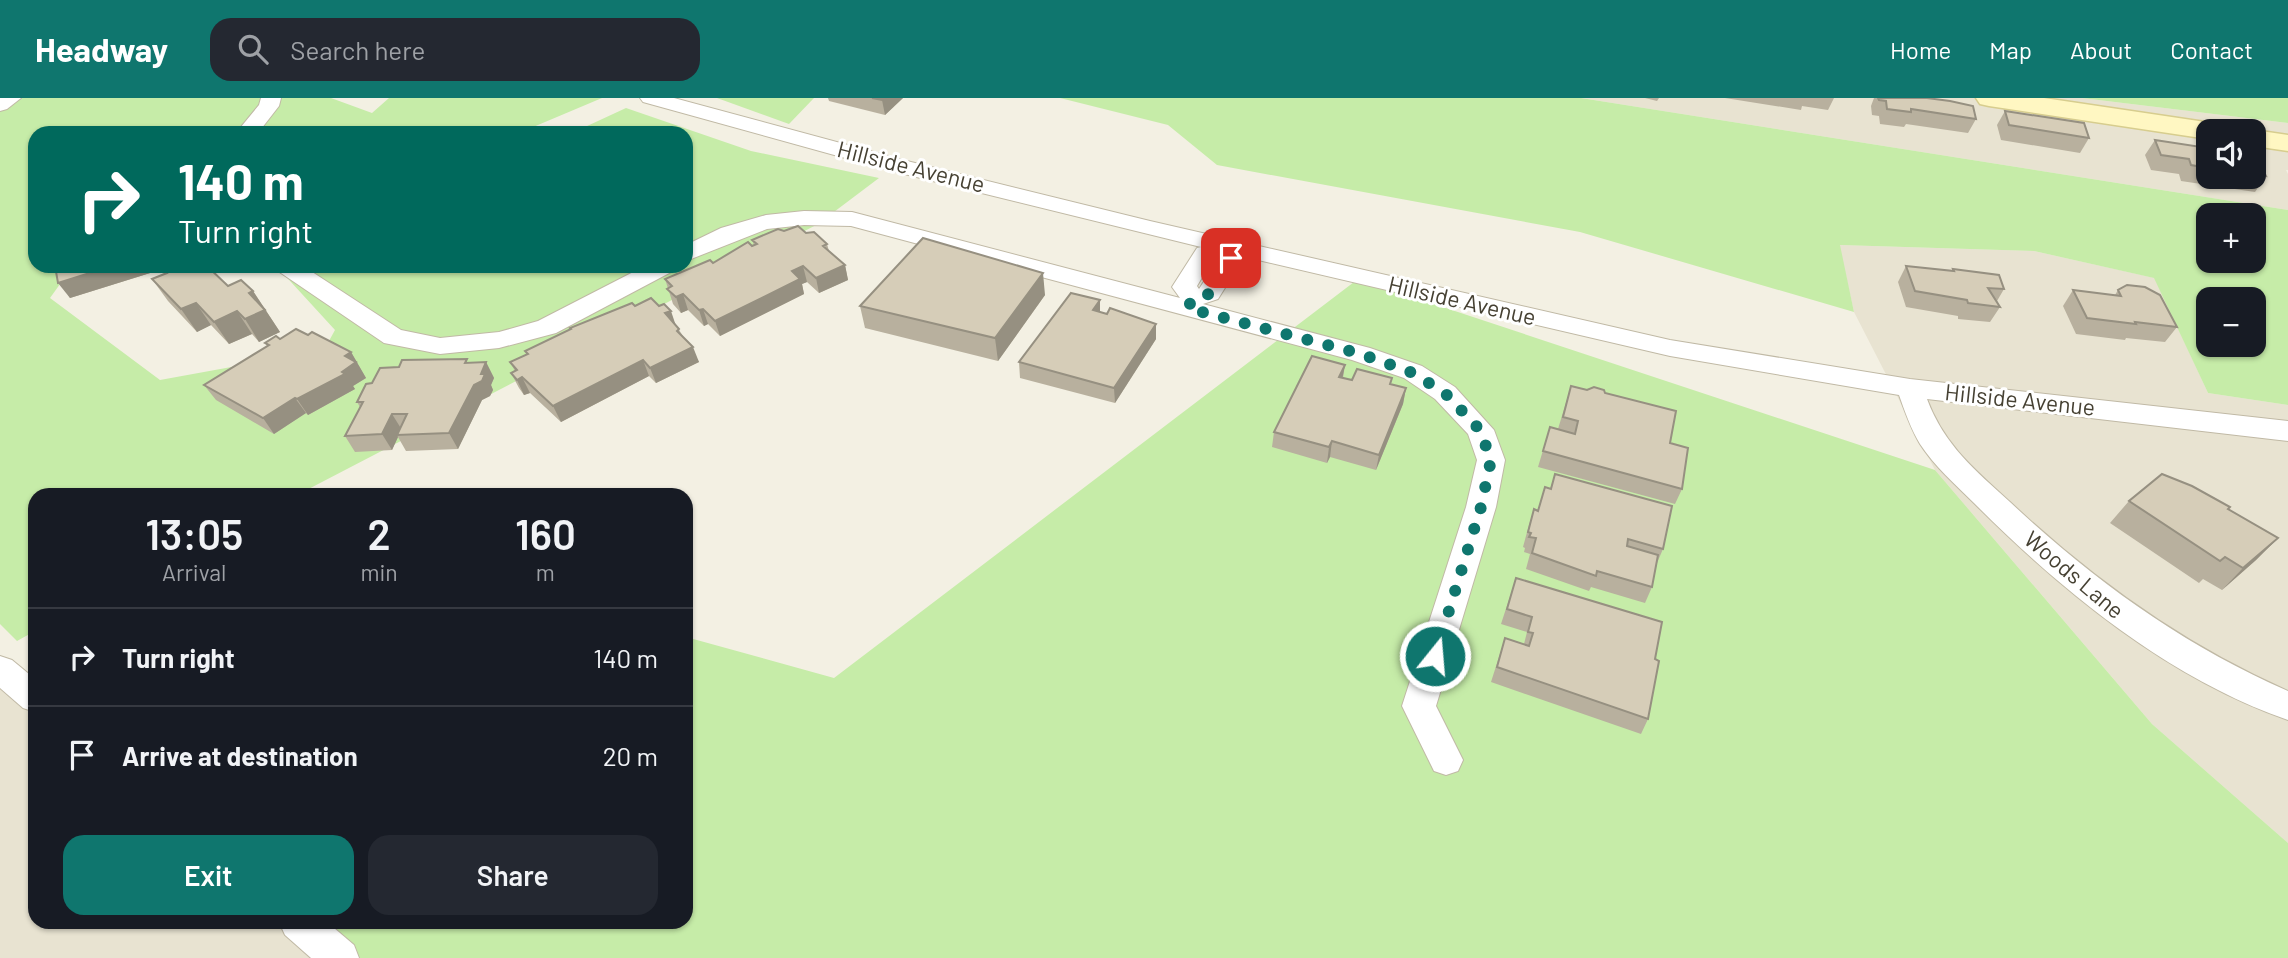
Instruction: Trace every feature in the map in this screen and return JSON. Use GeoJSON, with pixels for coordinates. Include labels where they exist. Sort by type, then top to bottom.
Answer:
{"type":"FeatureCollection","features":[{"type":"Feature","properties":{"kind":"main road"},"geometry":{"type":"LineString","coordinates":[[1989,98],[2196,129]]}},
{"type":"Feature","properties":{"kind":"main road"},"geometry":{"type":"LineString","coordinates":[[2266,140],[2288,143]]}},
{"type":"Feature","properties":{"kind":"street"},"geometry":{"type":"LineString","coordinates":[[0,106],[11,98]]}},
{"type":"Feature","properties":{"kind":"street"},"geometry":{"type":"LineString","coordinates":[[253,126],[269,107],[271,98]]}},
{"type":"Feature","properties":{"kind":"street","name":"Hillside Avenue"},"geometry":{"type":"LineString","coordinates":[[650,98],[1223,249],[1670,348],[1910,388],[2288,431]]}},
{"type":"Feature","properties":{"kind":"street"},"geometry":{"type":"LineString","coordinates":[[693,250],[726,234],[764,221],[800,216],[852,219],[1190,303],[1361,354],[1413,373],[1445,393],[1480,430],[1491,460],[1481,507],[1419,706],[1446,760]]}},
{"type":"Feature","properties":{"kind":"street"},"geometry":{"type":"LineString","coordinates":[[1190,303],[1209,294],[1231,258],[1223,249]]}},
{"type":"Feature","properties":{"kind":"street"},"geometry":{"type":"LineString","coordinates":[[297,273],[393,337],[440,346],[499,340],[547,327],[650,273]]}},
{"type":"Feature","properties":{"kind":"street","name":"Woods Lane"},"geometry":{"type":"LineString","coordinates":[[1910,388],[1930,437],[1946,456],[2029,540],[2072,578],[2123,617],[2180,653],[2288,706]]}},
{"type":"Feature","properties":{"kind":"street"},"geometry":{"type":"LineString","coordinates":[[0,669],[28,692]]}},
{"type":"Feature","properties":{"kind":"street"},"geometry":{"type":"LineString","coordinates":[[306,929],[341,958]]}},
{"type":"Feature","properties":{"kind":"shaded area"},"geometry":{"type":"Polygon","coordinates":[[[1581,98],[2082,98],[2255,119],[2196,119],[2196,189],[2266,189],[2266,120],[2288,123],[2288,210],[2266,207],[2266,203],[2244,203],[1581,98]]]}},
{"type":"Feature","properties":{"kind":"shaded area"},"geometry":{"type":"Polygon","coordinates":[[[1839,245],[2034,251],[2155,278],[2208,393],[2288,405],[2288,843],[2152,724],[1935,470],[1854,312],[1839,245]]]}},
{"type":"Feature","properties":{"kind":"shaded area"},"geometry":{"type":"Polygon","coordinates":[[[0,667],[28,691],[28,929],[310,929],[345,958],[0,958],[0,667]]]}},
{"type":"Feature","properties":{"kind":"green space"},"geometry":{"type":"Polygon","coordinates":[[[0,98],[331,98],[372,113],[389,98],[602,98],[536,126],[28,126],[28,273],[68,273],[50,298],[160,380],[324,350],[335,330],[283,273],[693,273],[693,131],[751,151],[879,178],[818,224],[310,488],[28,488],[28,635],[17,641],[0,624],[0,98]]]}},
{"type":"Feature","properties":{"kind":"green space"},"geometry":{"type":"Polygon","coordinates":[[[717,98],[814,98],[789,124],[717,98]]]}},
{"type":"Feature","properties":{"kind":"green space"},"geometry":{"type":"Polygon","coordinates":[[[1060,98],[1581,98],[2244,203],[2196,203],[2196,273],[2266,273],[2266,207],[2288,210],[2288,405],[2208,393],[2154,278],[2034,251],[1840,245],[1854,312],[1580,232],[1217,165],[1168,125],[1060,98]]]}},
{"type":"Feature","properties":{"kind":"green space"},"geometry":{"type":"Polygon","coordinates":[[[2082,98],[2288,98],[2288,123],[2082,98]]]}},
{"type":"Feature","properties":{"kind":"green space"},"geometry":{"type":"Polygon","coordinates":[[[626,108],[678,126],[587,126],[626,108]]]}},
{"type":"Feature","properties":{"kind":"green space"},"geometry":{"type":"Polygon","coordinates":[[[1358,279],[1935,470],[2152,724],[2288,843],[2288,958],[357,958],[316,929],[693,929],[693,639],[834,678],[1358,279]]]}},
{"type":"Feature","properties":{"kind":"building"},"geometry":{"type":"Polygon","coordinates":[[[1878,98],[1950,101],[1973,106],[1976,119],[1911,109],[1911,112],[1887,109],[1886,101],[1878,98]]]}},
{"type":"Feature","properties":{"kind":"building"},"geometry":{"type":"Polygon","coordinates":[[[2005,111],[2084,123],[2089,138],[2009,125],[2005,111]]]}},
{"type":"Feature","properties":{"kind":"building"},"geometry":{"type":"Polygon","coordinates":[[[2155,140],[2196,146],[2196,166],[2191,165],[2189,159],[2161,155],[2155,140]]]}},
{"type":"Feature","properties":{"kind":"building"},"geometry":{"type":"Polygon","coordinates":[[[798,226],[806,233],[814,232],[827,244],[823,246],[845,265],[816,278],[803,266],[792,271],[800,279],[715,321],[683,294],[676,297],[667,289],[672,286],[665,279],[679,273],[693,273],[693,267],[710,260],[713,263],[748,242],[752,246],[757,244],[752,240],[778,229],[784,231],[798,226]]]}},
{"type":"Feature","properties":{"kind":"building"},"geometry":{"type":"Polygon","coordinates":[[[923,238],[1043,273],[995,338],[860,306],[923,238]]]}},
{"type":"Feature","properties":{"kind":"building"},"geometry":{"type":"Polygon","coordinates":[[[1906,266],[1999,275],[2004,289],[1988,288],[2000,307],[1915,291],[1906,266]]]}},
{"type":"Feature","properties":{"kind":"building"},"geometry":{"type":"Polygon","coordinates":[[[56,273],[90,273],[58,283],[56,273]]]}},
{"type":"Feature","properties":{"kind":"building"},"geometry":{"type":"Polygon","coordinates":[[[167,273],[214,273],[228,286],[241,280],[253,291],[249,293],[265,310],[245,319],[237,311],[214,322],[196,303],[181,309],[152,279],[167,273]]]}},
{"type":"Feature","properties":{"kind":"building"},"geometry":{"type":"Polygon","coordinates":[[[2127,285],[2145,287],[2160,295],[2177,327],[2087,318],[2073,290],[2121,296],[2118,290],[2127,285]]]}},
{"type":"Feature","properties":{"kind":"building"},"geometry":{"type":"Polygon","coordinates":[[[1071,293],[1100,300],[1093,310],[1107,314],[1110,308],[1156,324],[1114,388],[1019,362],[1071,293]]]}},
{"type":"Feature","properties":{"kind":"building"},"geometry":{"type":"Polygon","coordinates":[[[651,298],[659,306],[664,304],[671,311],[665,313],[679,329],[677,331],[693,347],[650,368],[643,360],[553,406],[522,377],[517,380],[511,373],[517,370],[510,362],[528,354],[525,351],[570,328],[651,298]]]}},
{"type":"Feature","properties":{"kind":"building"},"geometry":{"type":"Polygon","coordinates":[[[296,329],[308,335],[312,332],[351,352],[345,356],[356,362],[342,372],[345,374],[295,398],[263,418],[204,385],[269,345],[265,343],[276,336],[280,339],[296,329]]]}},
{"type":"Feature","properties":{"kind":"building"},"geometry":{"type":"Polygon","coordinates":[[[1312,356],[1345,365],[1339,377],[1352,380],[1357,369],[1392,378],[1390,384],[1406,388],[1379,455],[1332,441],[1329,447],[1274,432],[1312,356]]]}},
{"type":"Feature","properties":{"kind":"building"},"geometry":{"type":"Polygon","coordinates":[[[467,359],[465,363],[486,362],[481,374],[485,374],[482,381],[474,385],[449,433],[397,435],[407,414],[392,414],[382,434],[345,436],[363,402],[357,402],[366,384],[372,383],[380,368],[399,367],[402,360],[467,359]]]}},
{"type":"Feature","properties":{"kind":"building"},"geometry":{"type":"Polygon","coordinates":[[[1571,386],[1587,390],[1594,387],[1604,390],[1605,393],[1676,411],[1670,443],[1688,448],[1682,489],[1543,451],[1550,427],[1575,434],[1578,421],[1563,417],[1571,386]]]}},
{"type":"Feature","properties":{"kind":"building"},"geometry":{"type":"Polygon","coordinates":[[[1555,474],[1672,506],[1663,549],[1628,539],[1627,546],[1658,555],[1652,587],[1597,571],[1596,576],[1532,553],[1536,538],[1529,537],[1531,533],[1528,532],[1534,509],[1538,511],[1545,487],[1551,489],[1555,474]]]}},
{"type":"Feature","properties":{"kind":"building"},"geometry":{"type":"Polygon","coordinates":[[[2162,474],[2192,486],[2278,538],[2243,568],[2225,557],[2220,561],[2129,501],[2162,474]]]}},
{"type":"Feature","properties":{"kind":"building"},"geometry":{"type":"Polygon","coordinates":[[[1516,578],[1662,622],[1655,659],[1659,661],[1648,719],[1497,667],[1505,638],[1529,646],[1533,633],[1528,632],[1532,617],[1507,609],[1516,578]]]}},
{"type":"Feature","properties":{"kind":"route"},"geometry":{"type":"LineString","coordinates":[[1231,258],[1209,294],[1194,298],[1187,308],[1361,354],[1413,373],[1445,393],[1480,430],[1491,460],[1481,507],[1435,656]]}}]}
